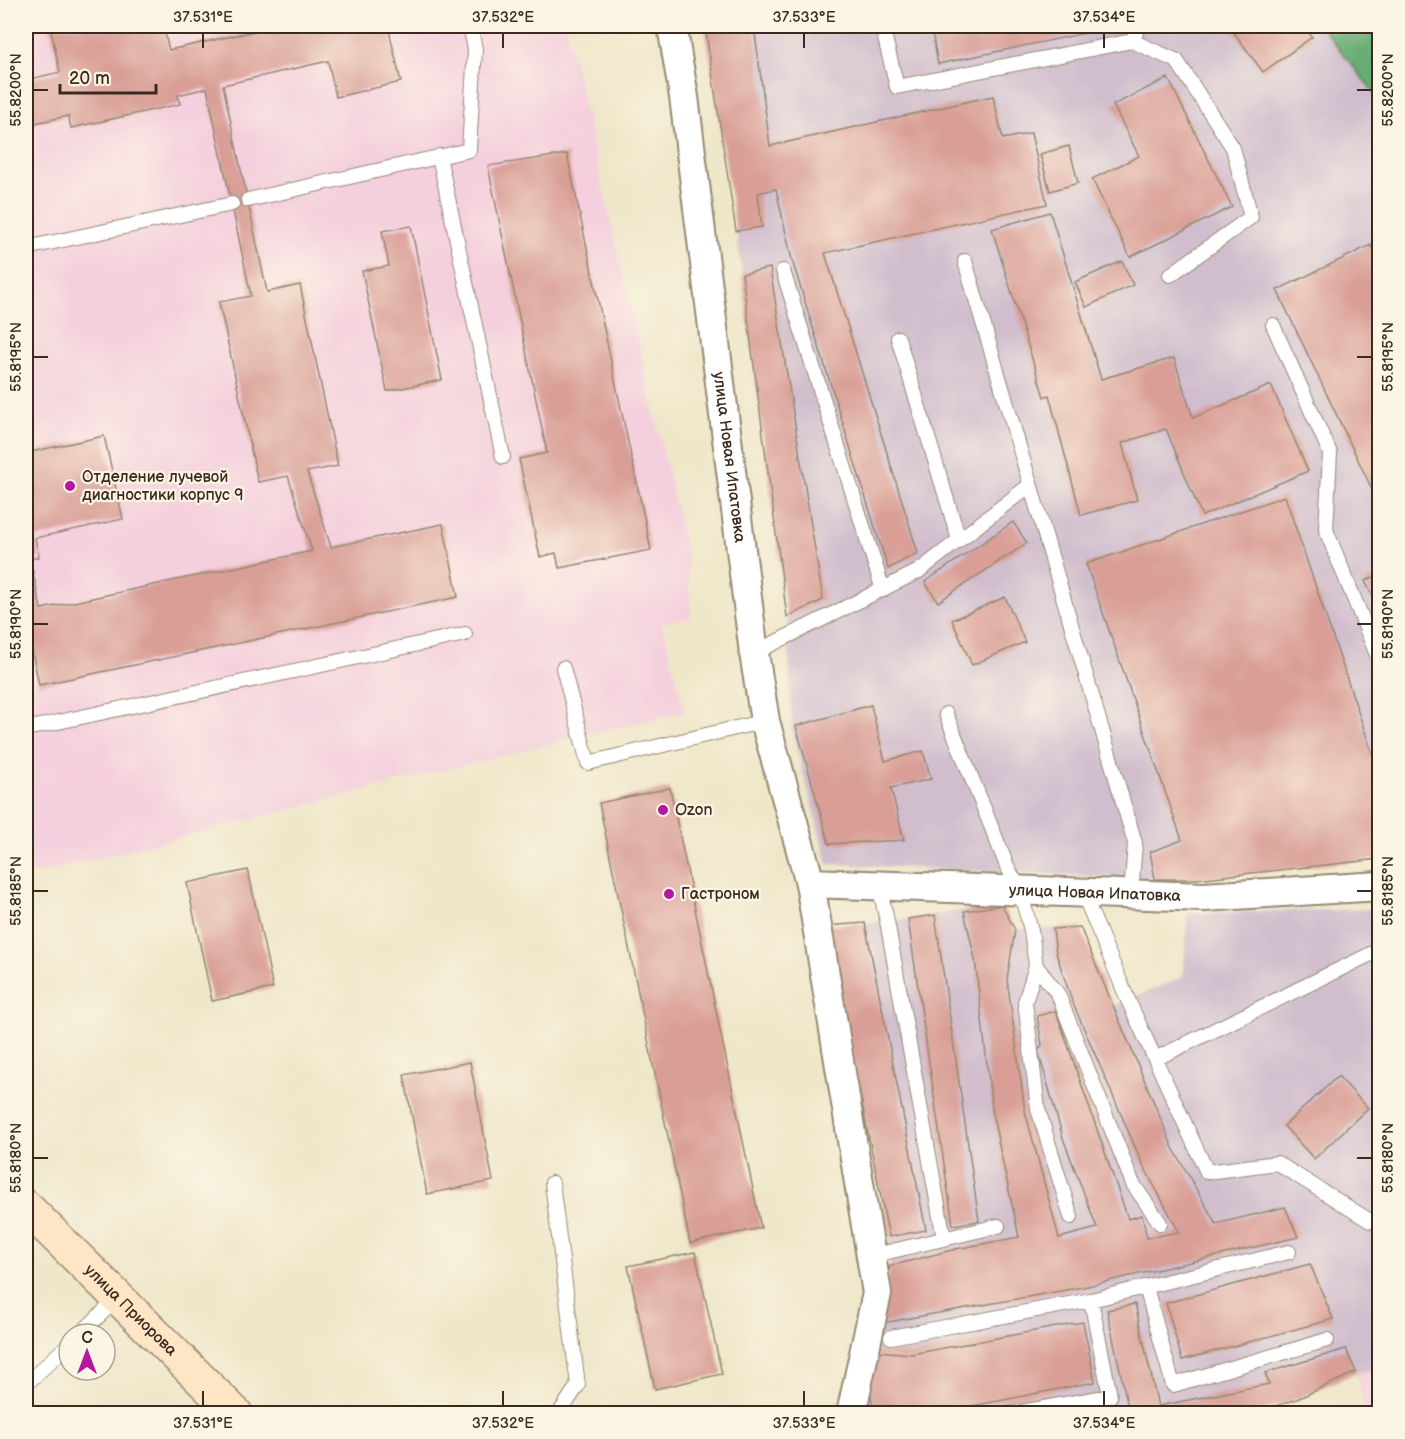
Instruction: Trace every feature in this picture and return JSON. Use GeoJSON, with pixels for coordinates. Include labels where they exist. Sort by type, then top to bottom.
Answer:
{"type":"FeatureCollection","features":[{"type":"Feature","properties":{"kind":"street","name":"улица Новая Ипатовка"},"geometry":{"type":"LineString","coordinates":[[672,26],[687,121],[754,653],[765,722],[810,883],[877,1293],[851,1413]]}},
{"type":"Feature","properties":{"kind":"street","name":"улица Новая Ипатовка"},"geometry":{"type":"LineString","coordinates":[[810,883],[1204,897],[1380,886]]}},
{"type":"Feature","properties":{"kind":"street","name":"улица Приорова"},"geometry":{"type":"LineString","coordinates":[[26,1207],[236,1413]]}},
{"type":"Feature","properties":{"kind":"lane"},"geometry":{"type":"LineString","coordinates":[[248,200],[469,150],[475,50],[470,26]]}},
{"type":"Feature","properties":{"kind":"lane"},"geometry":{"type":"LineString","coordinates":[[882,26],[897,87],[1132,41],[1177,61],[1233,148],[1251,216],[1170,275]]}},
{"type":"Feature","properties":{"kind":"lane"},"geometry":{"type":"LineString","coordinates":[[1132,41],[1139,26]]}},
{"type":"Feature","properties":{"kind":"lane"},"geometry":{"type":"LineString","coordinates":[[439,156],[503,457]]}},
{"type":"Feature","properties":{"kind":"lane"},"geometry":{"type":"LineString","coordinates":[[26,248],[232,204]]}},
{"type":"Feature","properties":{"kind":"lane"},"geometry":{"type":"LineString","coordinates":[[965,261],[1135,843],[1131,894]]}},
{"type":"Feature","properties":{"kind":"lane"},"geometry":{"type":"LineString","coordinates":[[783,271],[884,590]]}},
{"type":"Feature","properties":{"kind":"lane"},"geometry":{"type":"LineString","coordinates":[[1273,325],[1330,453],[1326,530],[1380,662]]}},
{"type":"Feature","properties":{"kind":"lane"},"geometry":{"type":"LineString","coordinates":[[898,338],[959,540]]}},
{"type":"Feature","properties":{"kind":"lane"},"geometry":{"type":"LineString","coordinates":[[754,653],[919,572],[1030,485]]}},
{"type":"Feature","properties":{"kind":"lane"},"geometry":{"type":"LineString","coordinates":[[26,729],[465,634]]}},
{"type":"Feature","properties":{"kind":"lane"},"geometry":{"type":"LineString","coordinates":[[563,668],[588,763],[765,722]]}},
{"type":"Feature","properties":{"kind":"lane"},"geometry":{"type":"LineString","coordinates":[[946,714],[1007,866],[1020,891],[1031,930],[1036,966],[1025,1002],[1038,1109],[1071,1217]]}},
{"type":"Feature","properties":{"kind":"lane"},"geometry":{"type":"LineString","coordinates":[[879,885],[944,1239]]}},
{"type":"Feature","properties":{"kind":"lane"},"geometry":{"type":"LineString","coordinates":[[1083,893],[1128,999],[1157,1058],[1207,1172],[1277,1163],[1370,1221],[1380,1218]]}},
{"type":"Feature","properties":{"kind":"lane"},"geometry":{"type":"LineString","coordinates":[[1157,1058],[1375,952],[1380,953]]}},
{"type":"Feature","properties":{"kind":"lane"},"geometry":{"type":"LineString","coordinates":[[1036,966],[1058,994],[1133,1184],[1160,1223]]}},
{"type":"Feature","properties":{"kind":"lane"},"geometry":{"type":"LineString","coordinates":[[552,1183],[578,1385],[559,1413]]}},
{"type":"Feature","properties":{"kind":"lane"},"geometry":{"type":"LineString","coordinates":[[871,1256],[998,1226]]}},
{"type":"Feature","properties":{"kind":"lane"},"geometry":{"type":"LineString","coordinates":[[891,1337],[1091,1300],[1289,1252]]}},
{"type":"Feature","properties":{"kind":"lane"},"geometry":{"type":"LineString","coordinates":[[1146,1287],[1173,1385],[1327,1340]]}},
{"type":"Feature","properties":{"kind":"lane"},"geometry":{"type":"LineString","coordinates":[[93,1322],[119,1297]]}},
{"type":"Feature","properties":{"kind":"lane"},"geometry":{"type":"LineString","coordinates":[[1009,1413],[1110,1396],[1091,1300]]}},
{"type":"Feature","properties":{"kind":"lane"},"geometry":{"type":"LineString","coordinates":[[26,1384],[57,1355]]}},
{"type":"Feature","properties":{"kind":"shaded area"},"geometry":{"type":"Polygon","coordinates":[[[26,26],[566,26],[687,555],[691,618],[662,623],[685,712],[581,736],[26,876],[26,26]]]}},
{"type":"Feature","properties":{"kind":"shaded area"},"geometry":{"type":"Polygon","coordinates":[[[706,26],[1321,26],[1379,99],[1379,859],[1196,879],[828,864],[792,732],[787,617],[732,198],[706,26]]]}},
{"type":"Feature","properties":{"kind":"shaded area"},"geometry":{"type":"Polygon","coordinates":[[[1002,905],[1015,930],[1080,927],[1112,1006],[1183,977],[1188,913],[1379,909],[1379,1370],[1356,1372],[1297,1399],[1252,1413],[864,1413],[890,1266],[889,1237],[826,926],[908,919],[1002,905]]]}},
{"type":"Feature","properties":{"kind":"shaded area"},"geometry":{"type":"Polygon","coordinates":[[[1379,1370],[1379,1413],[1365,1413],[1356,1372],[1379,1370]]]}},
{"type":"Feature","properties":{"kind":"green space"},"geometry":{"type":"Polygon","coordinates":[[[1321,26],[1379,26],[1379,99],[1321,26]]]}},
{"type":"Feature","properties":{"kind":"building"},"geometry":{"type":"Polygon","coordinates":[[[50,26],[163,26],[169,50],[277,26],[388,26],[401,82],[336,97],[328,61],[223,85],[267,292],[300,285],[338,466],[307,472],[331,547],[443,524],[458,597],[39,685],[26,621],[26,453],[104,436],[123,519],[35,538],[39,557],[30,559],[41,609],[312,551],[288,476],[258,482],[219,302],[251,296],[207,88],[178,95],[180,104],[71,128],[68,116],[26,125],[26,80],[60,72],[50,26]]]}},
{"type":"Feature","properties":{"kind":"building"},"geometry":{"type":"Polygon","coordinates":[[[705,26],[754,26],[770,146],[993,96],[1003,139],[1031,133],[1047,204],[825,253],[918,553],[888,569],[792,260],[776,189],[758,193],[762,227],[736,231],[705,26]]]}},
{"type":"Feature","properties":{"kind":"building"},"geometry":{"type":"Polygon","coordinates":[[[931,26],[1099,26],[1100,30],[938,64],[931,26]]]}},
{"type":"Feature","properties":{"kind":"building"},"geometry":{"type":"Polygon","coordinates":[[[1229,26],[1304,26],[1312,37],[1263,72],[1229,26]]]}},
{"type":"Feature","properties":{"kind":"building"},"geometry":{"type":"Polygon","coordinates":[[[1168,78],[1232,207],[1130,257],[1092,179],[1139,156],[1113,105],[1168,78]]]}},
{"type":"Feature","properties":{"kind":"building"},"geometry":{"type":"Polygon","coordinates":[[[1069,146],[1078,183],[1050,191],[1040,154],[1069,146]]]}},
{"type":"Feature","properties":{"kind":"building"},"geometry":{"type":"Polygon","coordinates":[[[567,154],[651,550],[559,568],[556,553],[540,557],[519,459],[547,453],[488,166],[567,154]]]}},
{"type":"Feature","properties":{"kind":"building"},"geometry":{"type":"Polygon","coordinates":[[[1050,212],[1101,379],[1174,358],[1193,418],[1271,385],[1308,471],[1202,516],[1166,429],[1122,443],[1137,500],[1081,515],[1049,395],[1044,397],[992,229],[1050,212]]]}},
{"type":"Feature","properties":{"kind":"building"},"geometry":{"type":"Polygon","coordinates":[[[411,226],[442,380],[387,391],[362,271],[389,266],[382,231],[411,226]]]}},
{"type":"Feature","properties":{"kind":"building"},"geometry":{"type":"Polygon","coordinates":[[[1371,245],[1380,262],[1380,506],[1277,290],[1371,245]]]}},
{"type":"Feature","properties":{"kind":"building"},"geometry":{"type":"Polygon","coordinates":[[[1122,261],[1133,285],[1086,307],[1075,282],[1122,261]]]}},
{"type":"Feature","properties":{"kind":"building"},"geometry":{"type":"Polygon","coordinates":[[[770,268],[823,600],[787,617],[742,274],[770,268]]]}},
{"type":"Feature","properties":{"kind":"building"},"geometry":{"type":"Polygon","coordinates":[[[1285,496],[1380,776],[1380,859],[1196,879],[1155,879],[1150,852],[1182,840],[1086,564],[1285,496]]]}},
{"type":"Feature","properties":{"kind":"building"},"geometry":{"type":"Polygon","coordinates":[[[1013,522],[1027,543],[938,602],[925,582],[1013,522]]]}},
{"type":"Feature","properties":{"kind":"building"},"geometry":{"type":"Polygon","coordinates":[[[1380,574],[1380,611],[1365,581],[1380,574]]]}},
{"type":"Feature","properties":{"kind":"building"},"geometry":{"type":"Polygon","coordinates":[[[1005,597],[1025,642],[972,665],[952,620],[1005,597]]]}},
{"type":"Feature","properties":{"kind":"building"},"geometry":{"type":"Polygon","coordinates":[[[871,705],[885,761],[923,751],[931,779],[891,788],[904,840],[829,844],[796,726],[871,705]]]}},
{"type":"Feature","properties":{"kind":"building"},"geometry":{"type":"Polygon","coordinates":[[[670,788],[761,1228],[690,1243],[599,803],[670,788]]]}},
{"type":"Feature","properties":{"kind":"building"},"geometry":{"type":"Polygon","coordinates":[[[248,870],[273,988],[212,1001],[187,883],[248,870]]]}},
{"type":"Feature","properties":{"kind":"building"},"geometry":{"type":"Polygon","coordinates":[[[1002,905],[1015,930],[1007,979],[1025,1111],[1059,1238],[1097,1228],[1063,1138],[1038,1051],[1042,1045],[1037,1016],[1056,1011],[1128,1219],[1142,1215],[1147,1238],[1179,1232],[1142,1163],[1072,1001],[1056,953],[1053,929],[1080,927],[1173,1148],[1216,1224],[1285,1207],[1298,1237],[1083,1287],[882,1323],[890,1266],[956,1249],[1019,1237],[993,1117],[975,959],[964,911],[1002,905]]]}},
{"type":"Feature","properties":{"kind":"building"},"geometry":{"type":"Polygon","coordinates":[[[935,915],[979,1221],[953,1225],[908,919],[935,915]]]}},
{"type":"Feature","properties":{"kind":"building"},"geometry":{"type":"Polygon","coordinates":[[[865,923],[926,1230],[889,1237],[826,926],[865,923]]]}},
{"type":"Feature","properties":{"kind":"building"},"geometry":{"type":"Polygon","coordinates":[[[470,1062],[493,1181],[427,1194],[404,1075],[470,1062]]]}},
{"type":"Feature","properties":{"kind":"building"},"geometry":{"type":"Polygon","coordinates":[[[1338,1076],[1368,1108],[1314,1159],[1284,1126],[1338,1076]]]}},
{"type":"Feature","properties":{"kind":"building"},"geometry":{"type":"Polygon","coordinates":[[[695,1252],[722,1374],[655,1389],[628,1266],[695,1252]]]}},
{"type":"Feature","properties":{"kind":"building"},"geometry":{"type":"Polygon","coordinates":[[[1310,1264],[1333,1319],[1182,1360],[1166,1303],[1310,1264]]]}},
{"type":"Feature","properties":{"kind":"building"},"geometry":{"type":"Polygon","coordinates":[[[1135,1304],[1158,1406],[1269,1384],[1265,1373],[1346,1349],[1356,1372],[1297,1399],[1252,1414],[1125,1414],[1129,1412],[1107,1310],[1135,1304]]]}},
{"type":"Feature","properties":{"kind":"building"},"geometry":{"type":"Polygon","coordinates":[[[1083,1322],[1095,1382],[931,1414],[874,1414],[869,1382],[878,1351],[912,1354],[1083,1322]]]}},
{"type":"Feature","properties":{"kind":"place","name":"Отделение лучевой диагностики корпус 9"},"geometry":{"type":"Point","coordinates":[70,486]}},
{"type":"Feature","properties":{"kind":"place","name":"Ozon"},"geometry":{"type":"Point","coordinates":[663,810]}},
{"type":"Feature","properties":{"kind":"place","name":"Гастроном"},"geometry":{"type":"Point","coordinates":[669,894]}}]}
